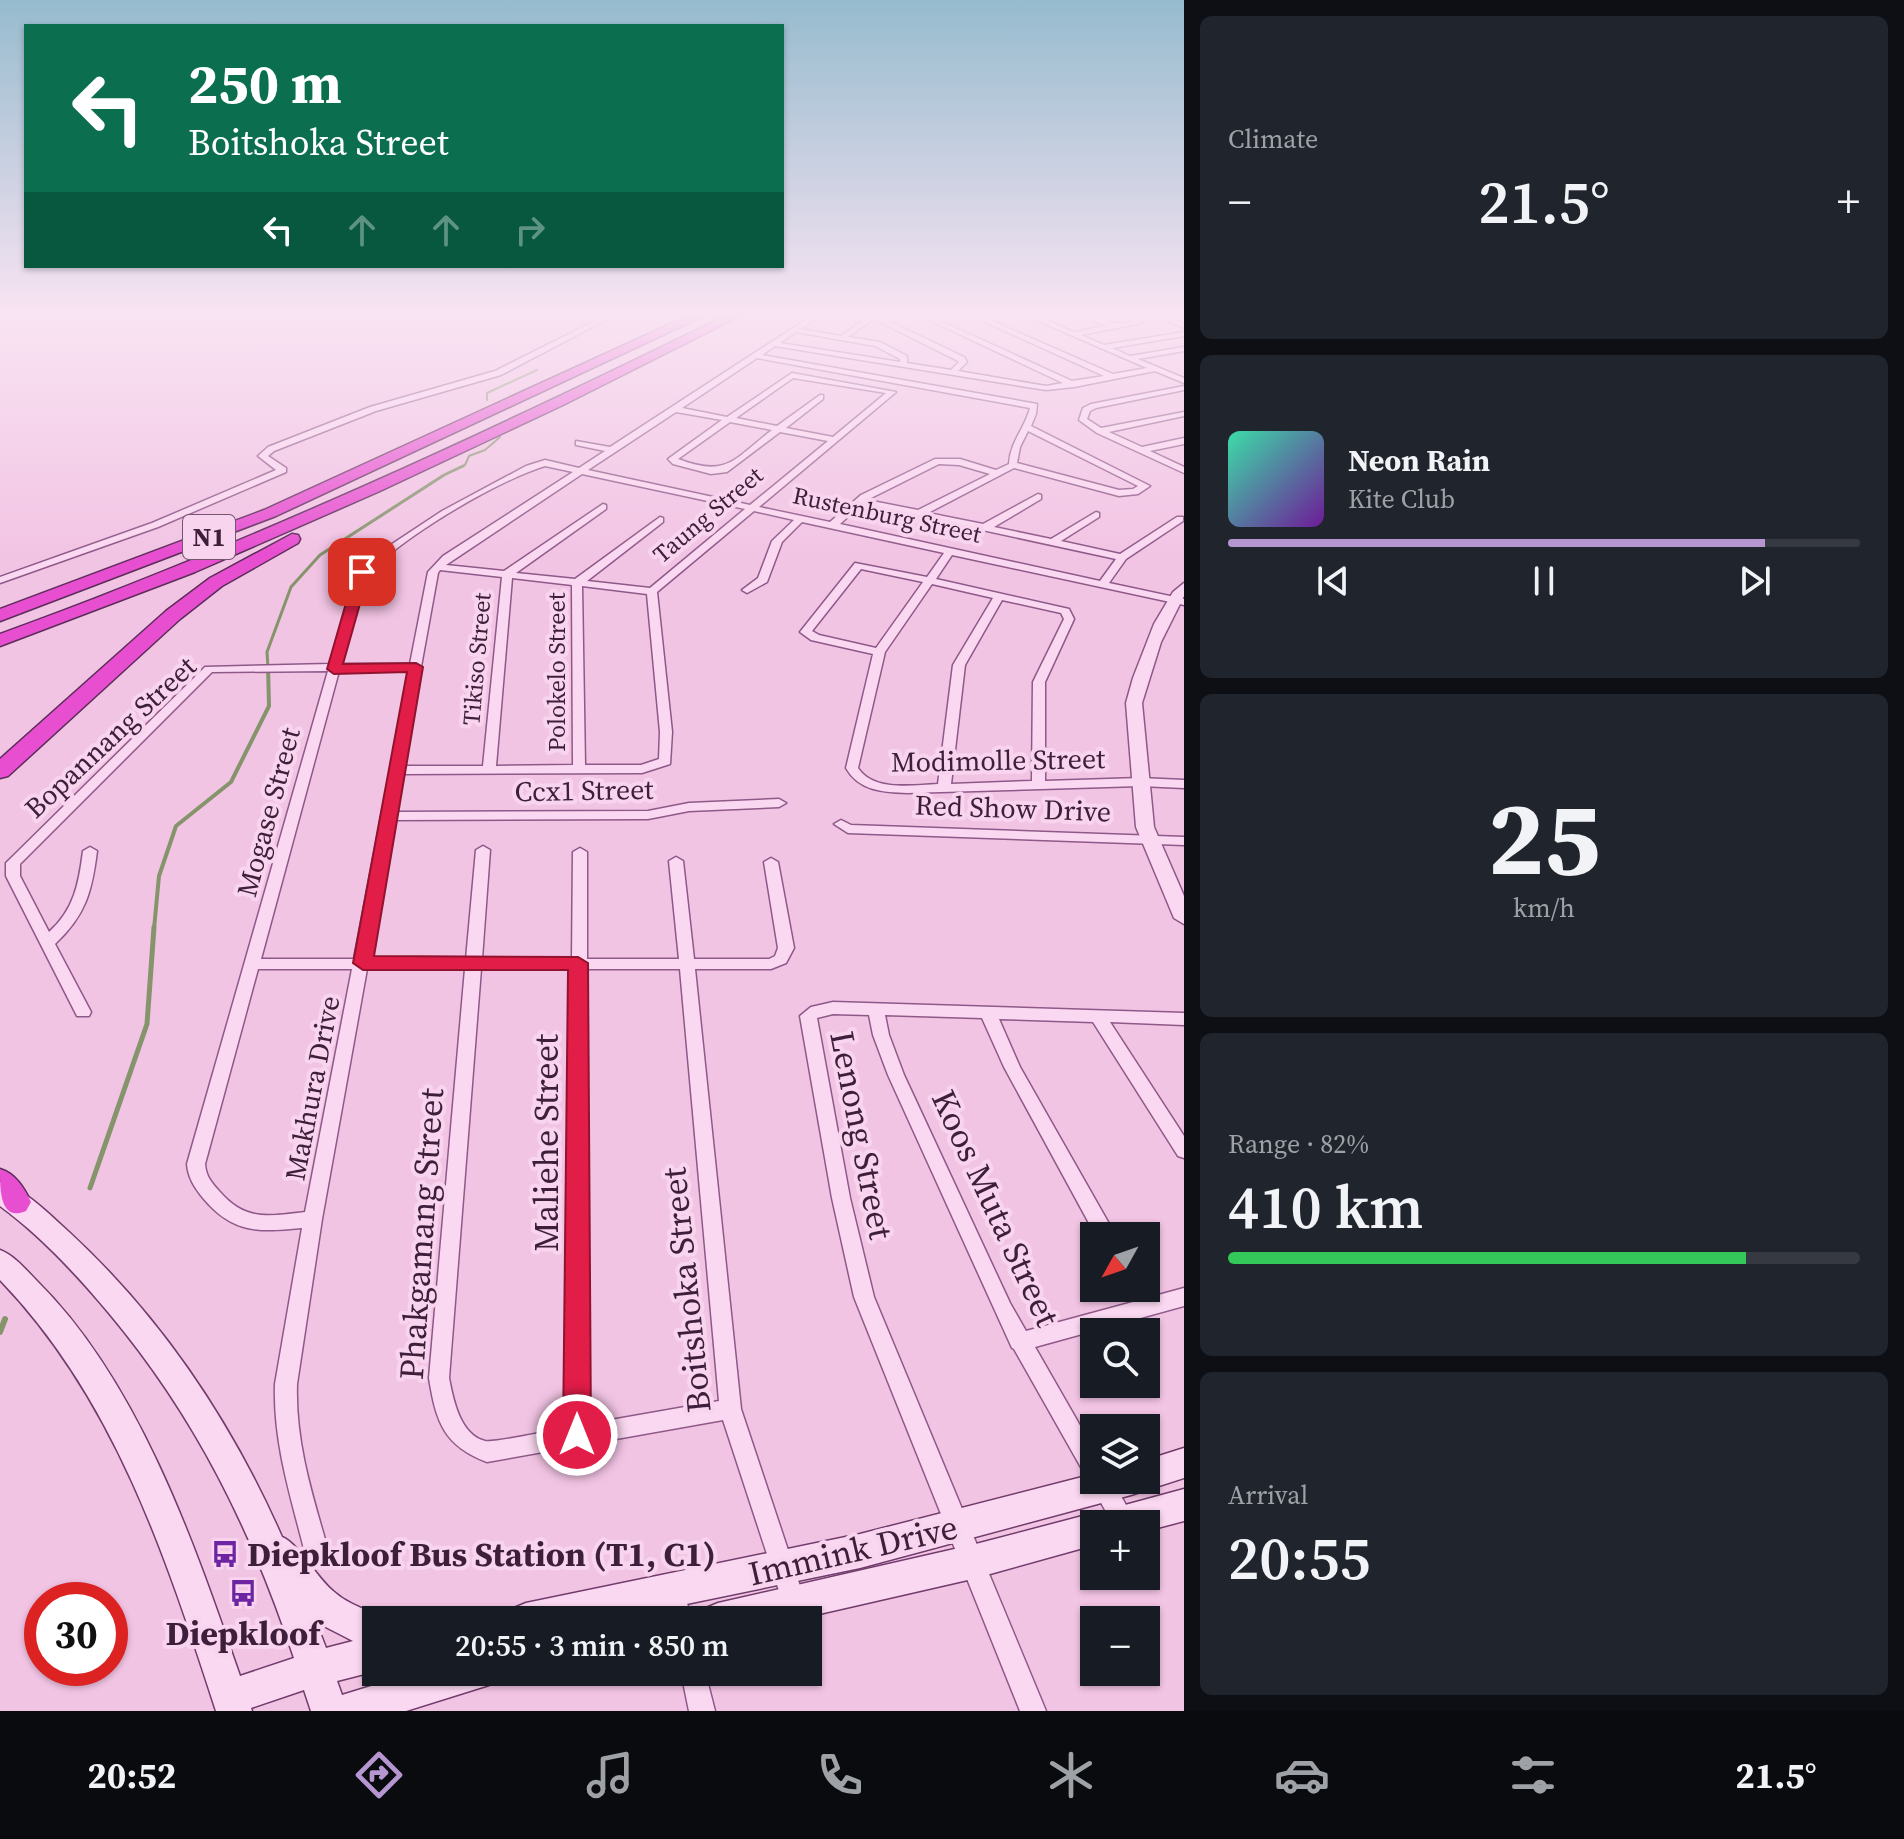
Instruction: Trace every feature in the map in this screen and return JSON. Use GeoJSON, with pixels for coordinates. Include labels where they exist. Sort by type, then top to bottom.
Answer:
{"type":"FeatureCollection","features":[{"type":"Feature","properties":{"kind":"highway","name":"N1"},"geometry":{"type":"LineString","coordinates":[[0,615],[270,513],[530,393]]}},
{"type":"Feature","properties":{"kind":"highway","name":"N1"},"geometry":{"type":"LineString","coordinates":[[0,640],[202,563],[398,478],[576,393]]}},
{"type":"Feature","properties":{"kind":"highway"},"geometry":{"type":"LineString","coordinates":[[0,771],[145,638],[216,582],[398,478]]}},
{"type":"Feature","properties":{"kind":"highway"},"geometry":{"type":"LineString","coordinates":[[0,605],[180,549]]}},
{"type":"Feature","properties":{"kind":"main road"},"geometry":{"type":"LineString","coordinates":[[5,1191],[97,1277],[150,1341],[198,1408],[233,1467],[255,1515],[329,1711]]}},
{"type":"Feature","properties":{"kind":"main road"},"geometry":{"type":"LineString","coordinates":[[0,1262],[41,1302],[62,1329],[89,1369],[117,1420],[188,1574],[232,1704],[315,1669],[362,1657]]}},
{"type":"Feature","properties":{"kind":"main road"},"geometry":{"type":"LineString","coordinates":[[1160,1471],[1184,1463]]}},
{"type":"Feature","properties":{"kind":"main road","name":"Immink Drive"},"geometry":{"type":"LineString","coordinates":[[677,1606],[782,1567],[957,1528],[1080,1489]]}},
{"type":"Feature","properties":{"kind":"main road","name":"Immink Drive"},"geometry":{"type":"LineString","coordinates":[[1160,1512],[1184,1505]]}},
{"type":"Feature","properties":{"kind":"main road"},"geometry":{"type":"LineString","coordinates":[[255,1515],[301,1585],[330,1614],[362,1628]]}},
{"type":"Feature","properties":{"kind":"main road","name":"Immink Drive"},"geometry":{"type":"LineString","coordinates":[[773,1606],[972,1562],[1080,1533]]}},
{"type":"Feature","properties":{"kind":"main road"},"geometry":{"type":"LineString","coordinates":[[347,1711],[430,1686]]}},
{"type":"Feature","properties":{"kind":"street"},"geometry":{"type":"LineString","coordinates":[[0,580],[155,525],[283,470],[262,456],[271,449],[373,409],[429,393]]}},
{"type":"Feature","properties":{"kind":"street"},"geometry":{"type":"LineString","coordinates":[[437,567],[700,393]]}},
{"type":"Feature","properties":{"kind":"street","name":"Taung Street"},"geometry":{"type":"LineString","coordinates":[[728,419],[766,393]]}},
{"type":"Feature","properties":{"kind":"street","name":"Taung Street"},"geometry":{"type":"LineString","coordinates":[[579,769],[642,769],[662,764],[667,756],[666,732],[652,591],[832,439],[892,393]]}},
{"type":"Feature","properties":{"kind":"street"},"geometry":{"type":"LineString","coordinates":[[968,393],[1027,403],[1035,408],[1014,446],[1013,465]]}},
{"type":"Feature","properties":{"kind":"street"},"geometry":{"type":"LineString","coordinates":[[1161,393],[1089,408],[1083,420],[1184,470]]}},
{"type":"Feature","properties":{"kind":"street"},"geometry":{"type":"LineString","coordinates":[[728,419],[672,460],[705,470],[727,469],[820,397]]}},
{"type":"Feature","properties":{"kind":"street"},"geometry":{"type":"LineString","coordinates":[[675,409],[832,439]]}},
{"type":"Feature","properties":{"kind":"street"},"geometry":{"type":"LineString","coordinates":[[1100,431],[1184,414]]}},
{"type":"Feature","properties":{"kind":"street"},"geometry":{"type":"LineString","coordinates":[[920,513],[1013,465],[1119,493],[1135,492],[1145,486],[1026,427]]}},
{"type":"Feature","properties":{"kind":"street"},"geometry":{"type":"LineString","coordinates":[[1141,450],[1184,441]]}},
{"type":"Feature","properties":{"kind":"street"},"geometry":{"type":"LineString","coordinates":[[579,443],[612,450]]}},
{"type":"Feature","properties":{"kind":"street"},"geometry":{"type":"LineString","coordinates":[[833,525],[860,501],[938,461],[960,462],[997,473]]}},
{"type":"Feature","properties":{"kind":"street","name":"Mogase Street"},"geometry":{"type":"LineString","coordinates":[[313,1219],[244,1223],[219,1206],[196,1173],[202,1138],[360,577],[373,560],[530,467],[549,463],[581,470]]}},
{"type":"Feature","properties":{"kind":"street","name":"Rustenburg Street"},"geometry":{"type":"LineString","coordinates":[[581,470],[1102,585],[1180,596]]}},
{"type":"Feature","properties":{"kind":"street"},"geometry":{"type":"LineString","coordinates":[[986,527],[1038,497]]}},
{"type":"Feature","properties":{"kind":"street"},"geometry":{"type":"LineString","coordinates":[[860,501],[1122,557]]}},
{"type":"Feature","properties":{"kind":"street","name":"Tikiso Street"},"geometry":{"type":"LineString","coordinates":[[489,770],[507,574],[603,507]]}},
{"type":"Feature","properties":{"kind":"street"},"geometry":{"type":"LineString","coordinates":[[1054,541],[1096,515]]}},
{"type":"Feature","properties":{"kind":"street"},"geometry":{"type":"LineString","coordinates":[[747,590],[763,580],[777,541],[801,518]]}},
{"type":"Feature","properties":{"kind":"street"},"geometry":{"type":"LineString","coordinates":[[1102,585],[1122,557],[1180,519]]}},
{"type":"Feature","properties":{"kind":"street","name":"Polokelo Street"},"geometry":{"type":"LineString","coordinates":[[579,769],[577,583],[660,520]]}},
{"type":"Feature","properties":{"kind":"street"},"geometry":{"type":"LineString","coordinates":[[950,551],[930,579],[879,652],[815,638],[806,632],[859,565],[930,579],[1059,609],[1069,616],[1039,682],[1038,784]]}},
{"type":"Feature","properties":{"kind":"street"},"geometry":{"type":"LineString","coordinates":[[437,567],[652,591]]}},
{"type":"Feature","properties":{"kind":"street","name":"Makhura Drive"},"geometry":{"type":"LineString","coordinates":[[317,1553],[288,1438],[284,1406],[313,1219],[363,963],[432,576],[437,567]]}},
{"type":"Feature","properties":{"kind":"street"},"geometry":{"type":"LineString","coordinates":[[944,787],[959,665],[1000,595]]}},
{"type":"Feature","properties":{"kind":"street"},"geometry":{"type":"LineString","coordinates":[[1180,596],[1134,694],[1140,782],[1149,839],[1184,918]]}},
{"type":"Feature","properties":{"kind":"street","name":"Modimolle Street"},"geometry":{"type":"LineString","coordinates":[[879,652],[852,768],[858,778],[877,786],[895,788],[1140,782]]}},
{"type":"Feature","properties":{"kind":"street","name":"Bopannang Street"},"geometry":{"type":"LineString","coordinates":[[83,1012],[13,876],[13,863],[209,669],[416,667]]}},
{"type":"Feature","properties":{"kind":"street"},"geometry":{"type":"LineString","coordinates":[[397,770],[579,769]]}},
{"type":"Feature","properties":{"kind":"street"},"geometry":{"type":"LineString","coordinates":[[1140,782],[1184,784]]}},
{"type":"Feature","properties":{"kind":"street","name":"Ccx1 Street"},"geometry":{"type":"LineString","coordinates":[[388,816],[648,815],[689,807],[779,803]]}},
{"type":"Feature","properties":{"kind":"street","name":"Red Show Drive"},"geometry":{"type":"LineString","coordinates":[[841,824],[848,829],[1184,841]]}},
{"type":"Feature","properties":{"kind":"street","name":"Phakgamang Street"},"geometry":{"type":"LineString","coordinates":[[483,850],[439,1378],[441,1393],[457,1434],[475,1448],[487,1452],[730,1409]]}},
{"type":"Feature","properties":{"kind":"street"},"geometry":{"type":"LineString","coordinates":[[48,942],[77,913],[87,881],[90,851]]}},
{"type":"Feature","properties":{"kind":"street","name":"Maliehe Street"},"geometry":{"type":"LineString","coordinates":[[577,1435],[580,852]]}},
{"type":"Feature","properties":{"kind":"street","name":"Boitshoka Street"},"geometry":{"type":"LineString","coordinates":[[676,861],[730,1409],[793,1601]]}},
{"type":"Feature","properties":{"kind":"street"},"geometry":{"type":"LineString","coordinates":[[253,964],[775,962],[785,954],[771,862]]}},
{"type":"Feature","properties":{"kind":"street","name":"Lenong Street"},"geometry":{"type":"LineString","coordinates":[[957,1528],[855,1269],[808,1016],[825,1008],[1184,1019]]}},
{"type":"Feature","properties":{"kind":"street","name":"Koos Muta Street"},"geometry":{"type":"LineString","coordinates":[[876,1009],[881,1035],[896,1075],[1019,1342],[1080,1438]]}},
{"type":"Feature","properties":{"kind":"street"},"geometry":{"type":"LineString","coordinates":[[988,1013],[1012,1067],[1098,1222]]}},
{"type":"Feature","properties":{"kind":"street"},"geometry":{"type":"LineString","coordinates":[[1098,1016],[1184,1151]]}},
{"type":"Feature","properties":{"kind":"street"},"geometry":{"type":"LineString","coordinates":[[1160,1297],[1184,1297]]}},
{"type":"Feature","properties":{"kind":"street"},"geometry":{"type":"LineString","coordinates":[[1019,1342],[1127,1302]]}},
{"type":"Feature","properties":{"kind":"street"},"geometry":{"type":"LineString","coordinates":[[957,1528],[1033,1711]]}},
{"type":"Feature","properties":{"kind":"street"},"geometry":{"type":"LineString","coordinates":[[696,1686],[702,1711]]}},
{"type":"Feature","properties":{"kind":"waterway"},"geometry":{"type":"LineString","coordinates":[[487,393],[487,400]]}},
{"type":"Feature","properties":{"kind":"waterway"},"geometry":{"type":"LineString","coordinates":[[463,466],[469,456],[485,450],[500,437]]}},
{"type":"Feature","properties":{"kind":"waterway"},"geometry":{"type":"LineString","coordinates":[[268,668],[267,652],[291,587],[320,555],[463,466]]}},
{"type":"Feature","properties":{"kind":"waterway"},"geometry":{"type":"LineString","coordinates":[[459,468],[463,466]]}},
{"type":"Feature","properties":{"kind":"waterway"},"geometry":{"type":"LineString","coordinates":[[154,929],[159,876],[176,826],[231,782],[269,706],[268,666]]}},
{"type":"Feature","properties":{"kind":"waterway"},"geometry":{"type":"LineString","coordinates":[[90,1188],[147,1024],[154,927]]}},
{"type":"Feature","properties":{"kind":"waterway"},"geometry":{"type":"LineString","coordinates":[[0,1332],[5,1319]]}},
{"type":"Feature","properties":{"kind":"place","name":"Diepkloof Bus Station (T1, C1)"},"geometry":{"type":"Point","coordinates":[225,1554]}},
{"type":"Feature","properties":{"kind":"place","name":"Diepkloof"},"geometry":{"type":"Point","coordinates":[243,1593]}},
{"type":"Feature","properties":{"kind":"route"},"geometry":{"type":"LineString","coordinates":[[362,572],[334,669],[416,667],[363,963],[578,963],[577,1435]]}}]}
